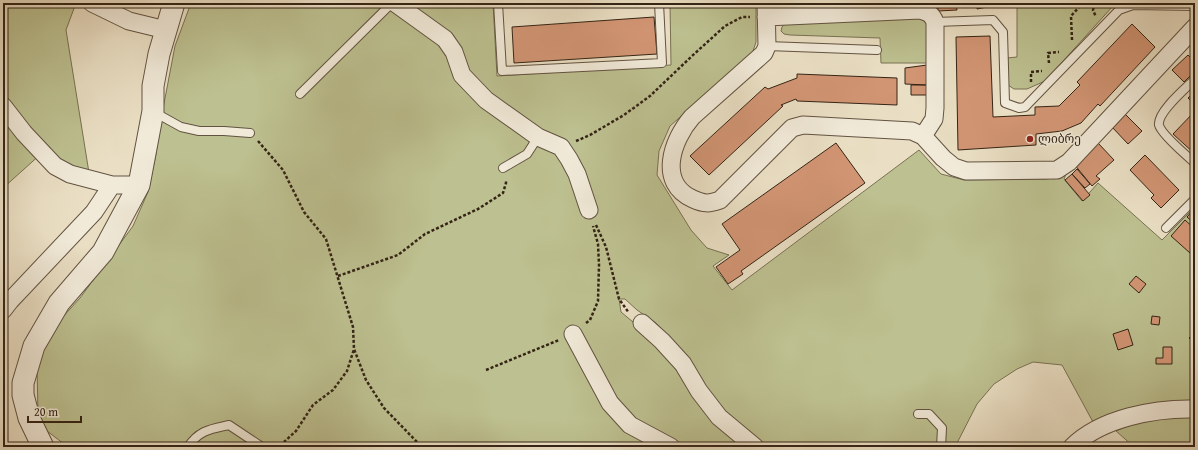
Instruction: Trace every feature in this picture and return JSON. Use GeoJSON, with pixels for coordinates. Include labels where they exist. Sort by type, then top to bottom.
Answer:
{"type":"FeatureCollection","features":[{"type":"Feature","properties":{"kind":"street"},"geometry":{"type":"LineString","coordinates":[[43,447],[29,418],[23,395],[23,383],[34,346],[59,304],[103,252],[138,185],[153,111],[153,86],[158,54],[174,3]]}},
{"type":"Feature","properties":{"kind":"street"},"geometry":{"type":"LineString","coordinates":[[395,3],[445,38],[454,52],[462,75],[486,100],[538,137],[561,147],[576,174],[589,210]]}},
{"type":"Feature","properties":{"kind":"street"},"geometry":{"type":"LineString","coordinates":[[102,6],[129,21],[166,30]]}},
{"type":"Feature","properties":{"kind":"street"},"geometry":{"type":"LineString","coordinates":[[922,136],[934,119],[935,108],[935,22],[933,16],[929,12],[891,7],[766,10],[767,46],[764,53],[692,117],[683,127],[676,142],[671,172],[674,181],[681,191],[692,198],[711,204],[720,200],[792,128],[803,125],[912,131],[922,136],[954,167],[966,171],[1057,170],[1069,162],[1195,27]]}},
{"type":"Feature","properties":{"kind":"street"},"geometry":{"type":"LineString","coordinates":[[3,106],[24,133],[55,166],[70,174],[112,185],[138,185]]}},
{"type":"Feature","properties":{"kind":"street"},"geometry":{"type":"LineString","coordinates":[[3,310],[94,212],[112,185]]}},
{"type":"Feature","properties":{"kind":"street"},"geometry":{"type":"LineString","coordinates":[[642,323],[662,341],[683,364],[699,391],[719,416],[755,447]]}},
{"type":"Feature","properties":{"kind":"street"},"geometry":{"type":"LineString","coordinates":[[573,334],[610,403],[630,425],[671,447]]}},
{"type":"Feature","properties":{"kind":"street"},"geometry":{"type":"LineString","coordinates":[[1072,447],[1079,440],[1108,424],[1144,413],[1182,408],[1195,409]]}},
{"type":"Feature","properties":{"kind":"lane"},"geometry":{"type":"LineString","coordinates":[[300,94],[392,3]]}},
{"type":"Feature","properties":{"kind":"lane"},"geometry":{"type":"LineString","coordinates":[[498,3],[502,71],[662,63],[659,3]]}},
{"type":"Feature","properties":{"kind":"lane"},"geometry":{"type":"LineString","coordinates":[[935,22],[994,20],[1003,32],[1005,103],[1019,108],[1025,107],[1119,10],[1133,5],[1195,6]]}},
{"type":"Feature","properties":{"kind":"lane"},"geometry":{"type":"LineString","coordinates":[[767,46],[877,50]]}},
{"type":"Feature","properties":{"kind":"lane"},"geometry":{"type":"LineString","coordinates":[[1195,79],[1163,111],[1159,124],[1162,131],[1195,163]]}},
{"type":"Feature","properties":{"kind":"lane"},"geometry":{"type":"LineString","coordinates":[[153,111],[181,127],[199,131],[224,131],[250,134]]}},
{"type":"Feature","properties":{"kind":"lane"},"geometry":{"type":"LineString","coordinates":[[503,168],[527,154],[538,137]]}},
{"type":"Feature","properties":{"kind":"lane"},"geometry":{"type":"LineString","coordinates":[[1166,228],[1195,199]]}},
{"type":"Feature","properties":{"kind":"lane"},"geometry":{"type":"LineString","coordinates":[[918,414],[929,414],[942,428],[940,447]]}},
{"type":"Feature","properties":{"kind":"lane"},"geometry":{"type":"LineString","coordinates":[[188,447],[194,437],[208,430],[229,425],[262,447]]}},
{"type":"Feature","properties":{"kind":"path"},"geometry":{"type":"LineString","coordinates":[[1073,58],[1071,16],[1080,5],[1094,4]]}},
{"type":"Feature","properties":{"kind":"path"},"geometry":{"type":"LineString","coordinates":[[561,147],[590,135],[624,115],[650,96],[725,26],[742,17],[766,10]]}},
{"type":"Feature","properties":{"kind":"path"},"geometry":{"type":"LineString","coordinates":[[250,134],[283,170],[304,212],[326,239],[353,327],[354,349],[366,380],[384,408],[417,442]]}},
{"type":"Feature","properties":{"kind":"path"},"geometry":{"type":"LineString","coordinates":[[338,276],[398,254],[425,234],[478,209],[503,193],[506,183],[503,168]]}},
{"type":"Feature","properties":{"kind":"path"},"geometry":{"type":"LineString","coordinates":[[589,210],[606,247],[619,299],[628,312],[642,323]]}},
{"type":"Feature","properties":{"kind":"path"},"geometry":{"type":"LineString","coordinates":[[486,370],[573,334],[590,320],[598,301],[599,265],[598,244],[589,210]]}},
{"type":"Feature","properties":{"kind":"path"},"geometry":{"type":"LineString","coordinates":[[274,447],[284,442],[296,431],[313,405],[333,390],[347,370],[354,349]]}},
{"type":"Feature","properties":{"kind":"green space"},"geometry":{"type":"Polygon","coordinates":[[[3,3],[76,3],[66,30],[90,179],[42,153],[3,188],[3,3]]]}},
{"type":"Feature","properties":{"kind":"green space"},"geometry":{"type":"Polygon","coordinates":[[[191,3],[493,3],[497,76],[671,65],[670,3],[756,3],[756,42],[752,54],[670,126],[659,151],[657,175],[691,230],[707,248],[729,255],[713,266],[732,290],[919,150],[941,174],[964,180],[1046,179],[1062,175],[1069,167],[1064,179],[1082,201],[1098,183],[1162,240],[1195,207],[1195,400],[1142,406],[1093,422],[1062,365],[1033,362],[1017,369],[994,384],[977,404],[955,447],[761,447],[720,410],[672,339],[656,323],[637,310],[625,299],[619,299],[621,312],[639,327],[746,447],[681,447],[677,445],[661,447],[68,447],[47,431],[38,413],[37,366],[46,343],[60,320],[80,298],[133,226],[148,192],[175,46],[191,3]]]}},
{"type":"Feature","properties":{"kind":"green space"},"geometry":{"type":"Polygon","coordinates":[[[1017,3],[1121,3],[1113,6],[1045,81],[1027,89],[1014,89],[1008,85],[1007,58],[1017,57],[1017,3]]]}},
{"type":"Feature","properties":{"kind":"green space"},"geometry":{"type":"Polygon","coordinates":[[[915,17],[927,21],[928,63],[881,63],[880,38],[790,35],[784,34],[781,31],[785,23],[915,17]]]}},
{"type":"Feature","properties":{"kind":"green space"},"geometry":{"type":"Polygon","coordinates":[[[1195,415],[1195,447],[1134,447],[1116,431],[1148,418],[1195,415]]]}},
{"type":"Feature","properties":{"kind":"building"},"geometry":{"type":"Polygon","coordinates":[[[938,3],[956,3],[957,10],[938,11],[938,3]]]}},
{"type":"Feature","properties":{"kind":"building"},"geometry":{"type":"Polygon","coordinates":[[[977,3],[986,3],[987,7],[977,9],[977,3]]]}},
{"type":"Feature","properties":{"kind":"building"},"geometry":{"type":"Polygon","coordinates":[[[989,3],[1000,3],[1000,5],[989,6],[989,3]]]}},
{"type":"Feature","properties":{"kind":"building"},"geometry":{"type":"Polygon","coordinates":[[[654,17],[657,54],[514,63],[512,27],[654,17]]]}},
{"type":"Feature","properties":{"kind":"building"},"geometry":{"type":"Polygon","coordinates":[[[1132,24],[1155,47],[1100,106],[1098,104],[1081,123],[1062,131],[1036,134],[1036,145],[958,150],[956,37],[990,36],[993,117],[1035,115],[1035,107],[1059,106],[1080,85],[1077,82],[1132,24]]]}},
{"type":"Feature","properties":{"kind":"building"},"geometry":{"type":"Polygon","coordinates":[[[1188,55],[1195,62],[1195,71],[1184,82],[1172,70],[1188,55]]]}},
{"type":"Feature","properties":{"kind":"building"},"geometry":{"type":"Polygon","coordinates":[[[927,65],[927,85],[905,84],[905,68],[927,65]]]}},
{"type":"Feature","properties":{"kind":"building"},"geometry":{"type":"Polygon","coordinates":[[[797,74],[897,78],[897,105],[797,101],[796,99],[781,105],[783,106],[709,175],[690,156],[765,87],[768,89],[797,78],[797,74]]]}},
{"type":"Feature","properties":{"kind":"building"},"geometry":{"type":"Polygon","coordinates":[[[911,85],[927,85],[927,95],[911,95],[911,85]]]}},
{"type":"Feature","properties":{"kind":"building"},"geometry":{"type":"Polygon","coordinates":[[[1195,91],[1195,105],[1188,98],[1195,91]]]}},
{"type":"Feature","properties":{"kind":"building"},"geometry":{"type":"Polygon","coordinates":[[[1195,111],[1195,154],[1173,134],[1195,111]]]}},
{"type":"Feature","properties":{"kind":"building"},"geometry":{"type":"Polygon","coordinates":[[[1125,114],[1142,131],[1128,144],[1112,127],[1125,114]]]}},
{"type":"Feature","properties":{"kind":"building"},"geometry":{"type":"Polygon","coordinates":[[[836,143],[865,183],[741,271],[743,274],[728,284],[716,267],[740,250],[722,224],[836,143]]]}},
{"type":"Feature","properties":{"kind":"building"},"geometry":{"type":"Polygon","coordinates":[[[1098,143],[1114,160],[1096,176],[1100,179],[1092,186],[1074,164],[1098,143]]]}},
{"type":"Feature","properties":{"kind":"building"},"geometry":{"type":"Polygon","coordinates":[[[1145,155],[1179,190],[1161,208],[1151,198],[1154,195],[1130,170],[1145,155]]]}},
{"type":"Feature","properties":{"kind":"building"},"geometry":{"type":"Polygon","coordinates":[[[1077,169],[1090,184],[1085,188],[1072,174],[1077,169]]]}},
{"type":"Feature","properties":{"kind":"building"},"geometry":{"type":"Polygon","coordinates":[[[1072,174],[1090,195],[1083,201],[1065,180],[1072,174]]]}},
{"type":"Feature","properties":{"kind":"building"},"geometry":{"type":"Polygon","coordinates":[[[1195,208],[1195,224],[1187,217],[1195,208]]]}},
{"type":"Feature","properties":{"kind":"building"},"geometry":{"type":"Polygon","coordinates":[[[1185,220],[1195,229],[1195,248],[1190,253],[1171,236],[1185,220]]]}},
{"type":"Feature","properties":{"kind":"building"},"geometry":{"type":"Polygon","coordinates":[[[1136,276],[1146,284],[1139,293],[1129,284],[1136,276]]]}},
{"type":"Feature","properties":{"kind":"building"},"geometry":{"type":"Polygon","coordinates":[[[1152,316],[1160,317],[1159,325],[1151,324],[1152,316]]]}},
{"type":"Feature","properties":{"kind":"building"},"geometry":{"type":"Polygon","coordinates":[[[1128,329],[1133,345],[1118,350],[1113,334],[1128,329]]]}},
{"type":"Feature","properties":{"kind":"building"},"geometry":{"type":"Polygon","coordinates":[[[1195,332],[1195,350],[1191,343],[1193,342],[1189,338],[1195,332]]]}},
{"type":"Feature","properties":{"kind":"building"},"geometry":{"type":"Polygon","coordinates":[[[1163,347],[1172,347],[1172,364],[1156,364],[1156,358],[1163,358],[1163,347]]]}},
{"type":"Feature","properties":{"kind":"place","name":"ლიბრე"},"geometry":{"type":"Point","coordinates":[1030,139]}}]}
